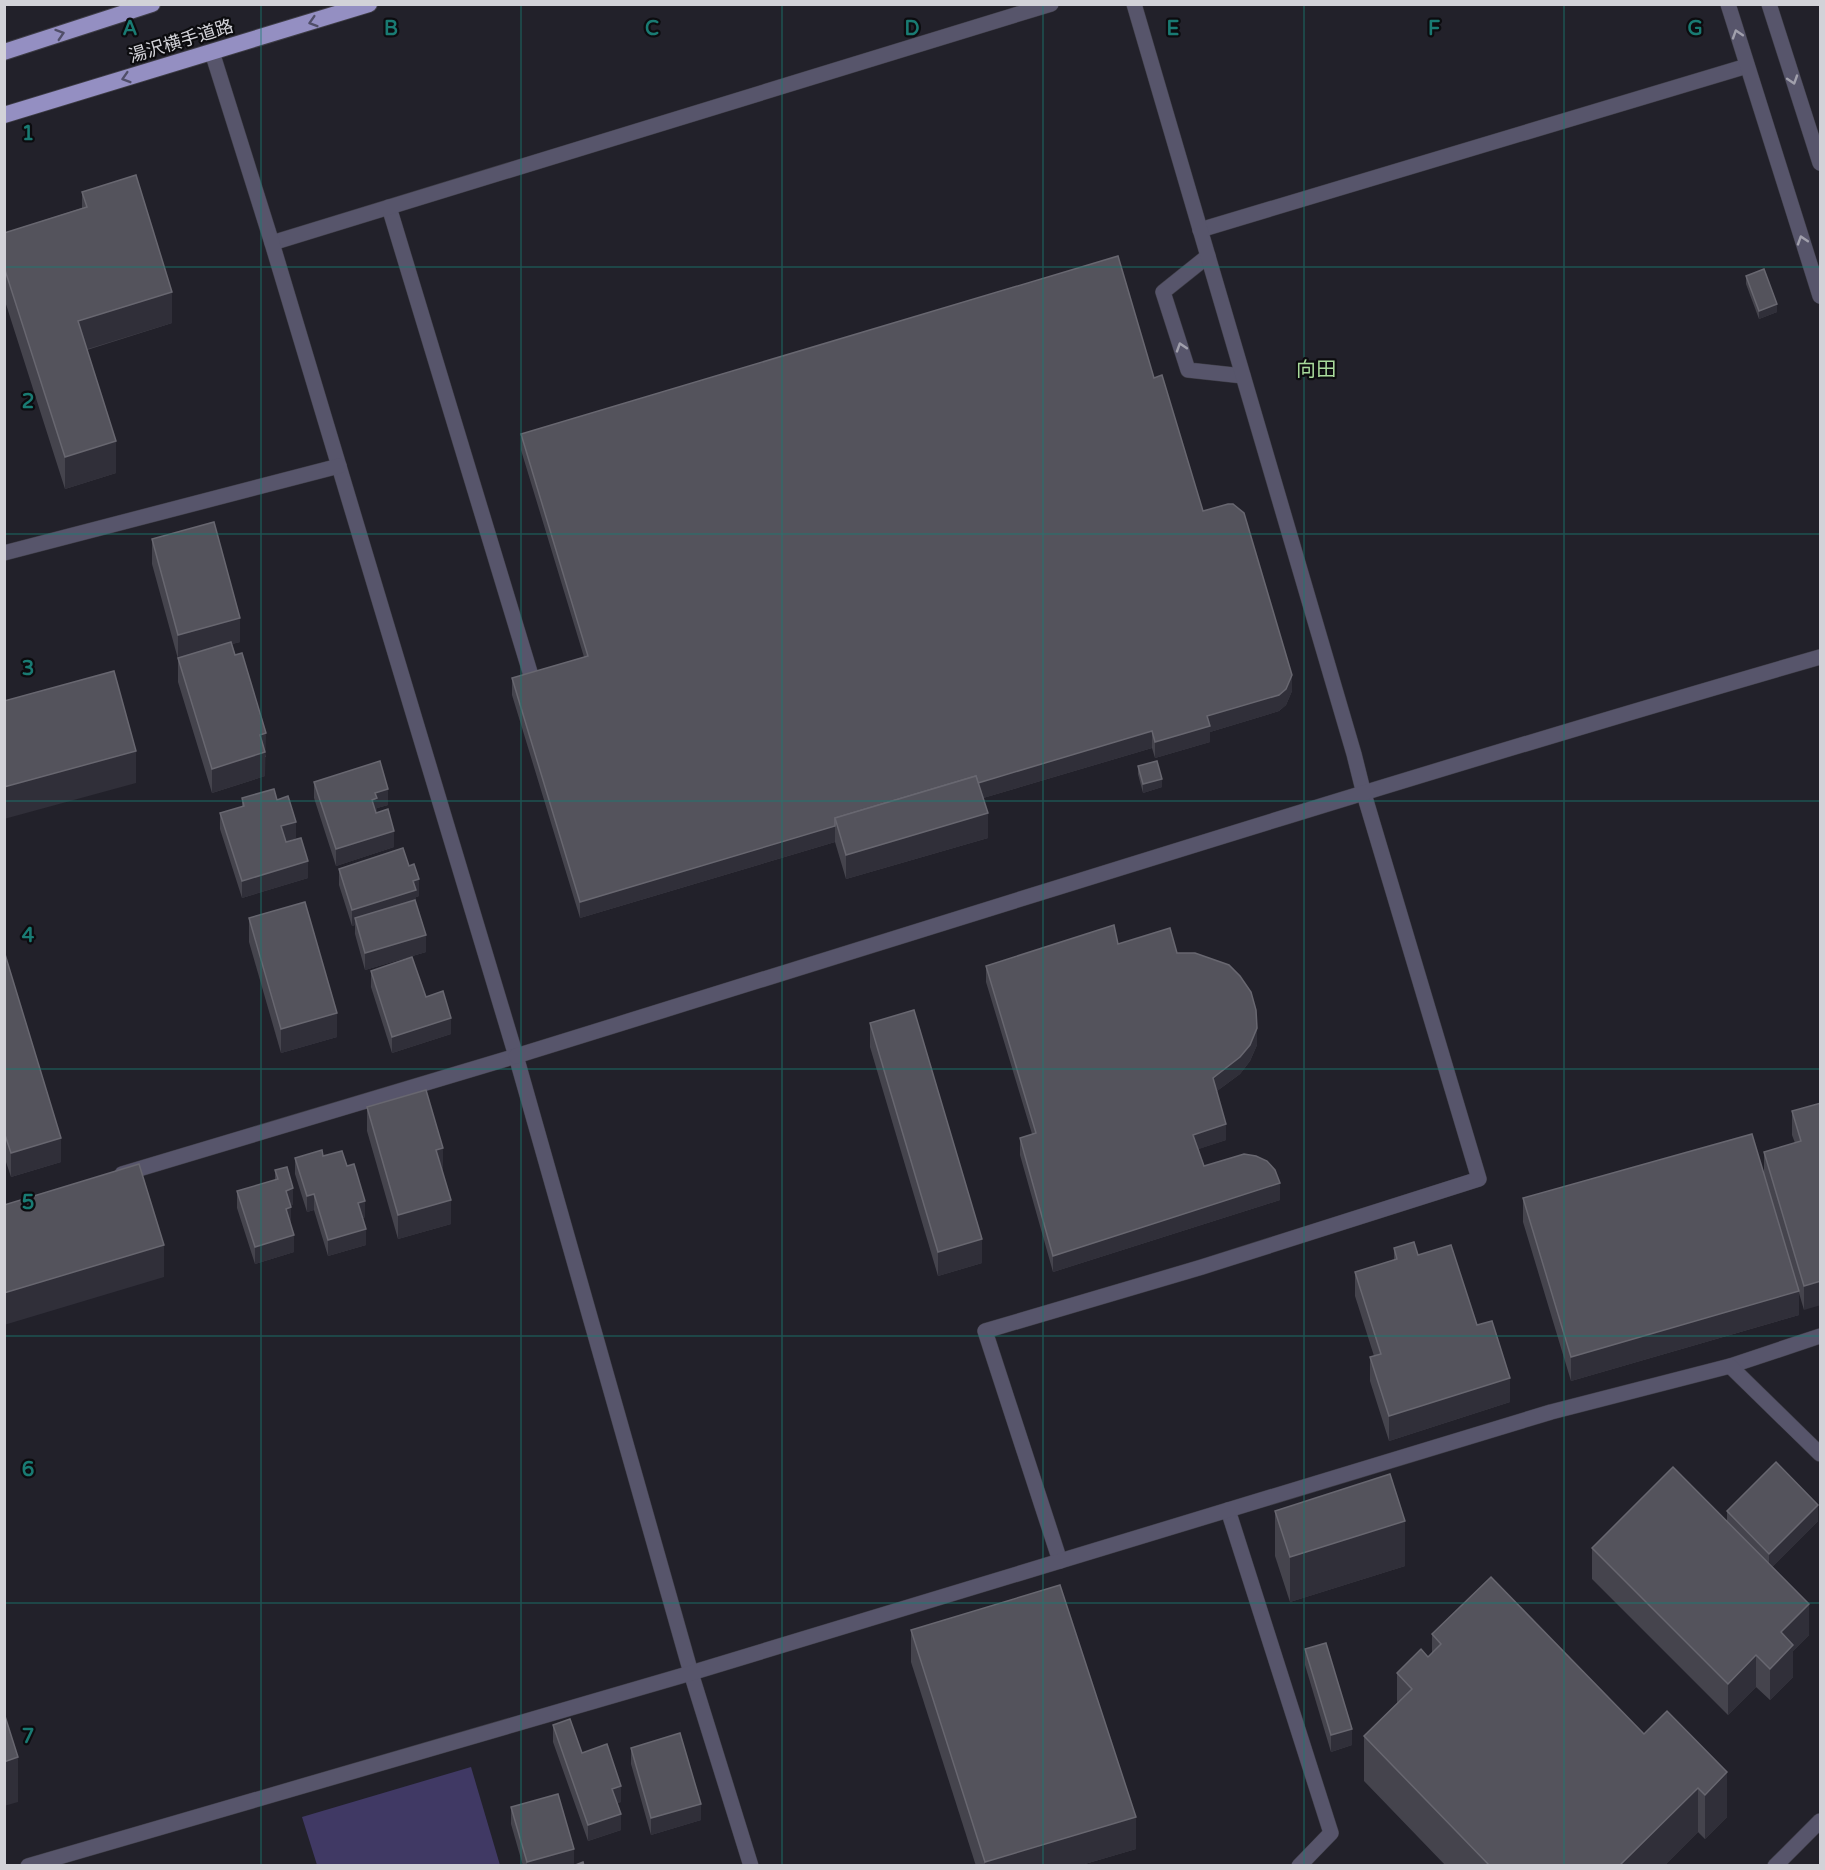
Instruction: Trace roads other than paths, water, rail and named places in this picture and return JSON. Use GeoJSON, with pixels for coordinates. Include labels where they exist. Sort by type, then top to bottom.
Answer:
{"type":"FeatureCollection","features":[{"type":"Feature","properties":{"kind":"highway"},"geometry":{"type":"LineString","coordinates":[[4,52],[152,4]]}},
{"type":"Feature","properties":{"kind":"highway","name":"湯沢横手道路"},"geometry":{"type":"LineString","coordinates":[[4,115],[369,4]]}},
{"type":"Feature","properties":{"kind":"street"},"geometry":{"type":"LineString","coordinates":[[272,243],[1051,4]]}},
{"type":"Feature","properties":{"kind":"street"},"geometry":{"type":"LineString","coordinates":[[1060,1561],[985,1331],[1202,1268],[1479,1179],[1364,794],[1134,4]]}},
{"type":"Feature","properties":{"kind":"street"},"geometry":{"type":"LineString","coordinates":[[1728,4],[1821,296]]}},
{"type":"Feature","properties":{"kind":"street"},"geometry":{"type":"LineString","coordinates":[[1769,4],[1821,163]]}},
{"type":"Feature","properties":{"kind":"street"},"geometry":{"type":"LineString","coordinates":[[212,52],[272,243],[516,1056],[691,1674],[751,1866]]}},
{"type":"Feature","properties":{"kind":"street"},"geometry":{"type":"LineString","coordinates":[[1200,230],[1747,66]]}},
{"type":"Feature","properties":{"kind":"street"},"geometry":{"type":"LineString","coordinates":[[389,207],[540,707]]}},
{"type":"Feature","properties":{"kind":"street"},"geometry":{"type":"LineString","coordinates":[[1208,256],[1163,292],[1188,370],[1243,376]]}},
{"type":"Feature","properties":{"kind":"street"},"geometry":{"type":"LineString","coordinates":[[4,553],[339,466]]}},
{"type":"Feature","properties":{"kind":"street"},"geometry":{"type":"LineString","coordinates":[[105,1179],[516,1056],[1671,700],[1821,657]]}},
{"type":"Feature","properties":{"kind":"street"},"geometry":{"type":"LineString","coordinates":[[28,1866],[691,1674],[1551,1412],[1730,1366],[1821,1336]]}},
{"type":"Feature","properties":{"kind":"street"},"geometry":{"type":"LineString","coordinates":[[1730,1366],[1821,1454]]}},
{"type":"Feature","properties":{"kind":"street"},"geometry":{"type":"LineString","coordinates":[[1228,1510],[1331,1833],[1299,1866]]}},
{"type":"Feature","properties":{"kind":"street"},"geometry":{"type":"LineString","coordinates":[[1775,1866],[1821,1821]]}},
{"type":"Feature","properties":{"kind":"district","name":"向田"},"geometry":{"type":"Point","coordinates":[1316,369]}}]}
